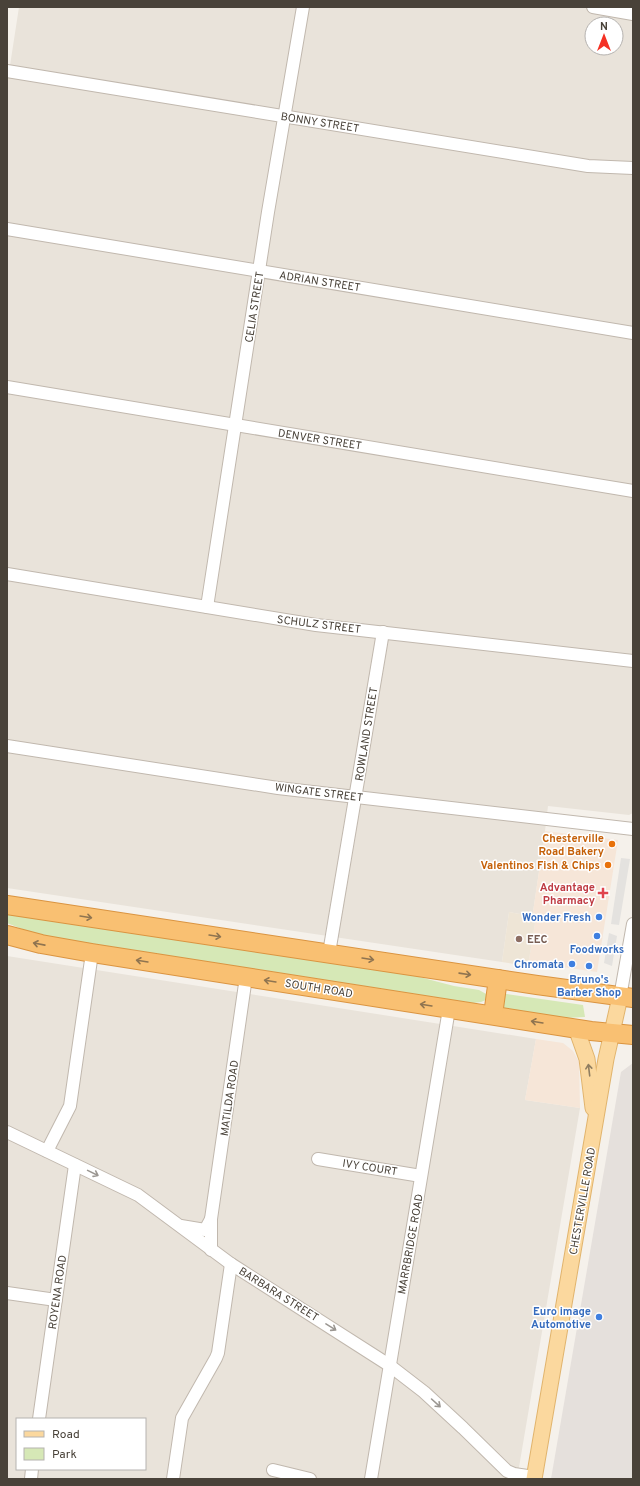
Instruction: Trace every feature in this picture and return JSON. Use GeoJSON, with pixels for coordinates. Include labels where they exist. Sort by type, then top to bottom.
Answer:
{"type":"FeatureCollection","features":[{"type":"Feature","properties":{"kind":"highway"},"geometry":{"type":"LineString","coordinates":[[7,904],[498,979],[627,997]]}},
{"type":"Feature","properties":{"kind":"highway","name":"SOUTH ROAD"},"geometry":{"type":"LineString","coordinates":[[7,936],[92,953],[449,1009],[633,1035]]}},
{"type":"Feature","properties":{"kind":"highway"},"geometry":{"type":"LineString","coordinates":[[493,1015],[498,979]]}},
{"type":"Feature","properties":{"kind":"main road","name":"CHESTERVILLE ROAD"},"geometry":{"type":"LineString","coordinates":[[534,1478],[595,1123],[612,1033],[627,997]]}},
{"type":"Feature","properties":{"kind":"main road"},"geometry":{"type":"LineString","coordinates":[[576,1028],[587,1058],[595,1123]]}},
{"type":"Feature","properties":{"kind":"street","name":"CELIA STREET"},"geometry":{"type":"LineString","coordinates":[[207,607],[259,271],[303,7]]}},
{"type":"Feature","properties":{"kind":"street"},"geometry":{"type":"LineString","coordinates":[[593,7],[633,14]]}},
{"type":"Feature","properties":{"kind":"street","name":"BONNY STREET"},"geometry":{"type":"LineString","coordinates":[[7,70],[588,166],[633,168]]}},
{"type":"Feature","properties":{"kind":"street","name":"ADRIAN STREET"},"geometry":{"type":"LineString","coordinates":[[7,229],[633,333]]}},
{"type":"Feature","properties":{"kind":"street","name":"DENVER STREET"},"geometry":{"type":"LineString","coordinates":[[7,387],[633,491]]}},
{"type":"Feature","properties":{"kind":"street","name":"SCHULZ STREET"},"geometry":{"type":"LineString","coordinates":[[7,574],[316,625],[633,661]]}},
{"type":"Feature","properties":{"kind":"street","name":"ROWLAND STREET"},"geometry":{"type":"LineString","coordinates":[[329,953],[383,632]]}},
{"type":"Feature","properties":{"kind":"street","name":"WINGATE STREET"},"geometry":{"type":"LineString","coordinates":[[7,746],[257,785],[633,829]]}},
{"type":"Feature","properties":{"kind":"street","name":"CHESTERVILLE ROAD"},"geometry":{"type":"LineString","coordinates":[[627,997],[633,924]]}},
{"type":"Feature","properties":{"kind":"street"},"geometry":{"type":"LineString","coordinates":[[47,1151],[70,1106],[92,953]]}},
{"type":"Feature","properties":{"kind":"street","name":"MATILDA ROAD"},"geometry":{"type":"LineString","coordinates":[[211,1250],[211,1219],[246,977]]}},
{"type":"Feature","properties":{"kind":"street","name":"MARRBRIDGE ROAD"},"geometry":{"type":"LineString","coordinates":[[371,1479],[449,1009]]}},
{"type":"Feature","properties":{"kind":"street","name":"BARBARA STREET"},"geometry":{"type":"LineString","coordinates":[[7,1132],[138,1195],[231,1264],[389,1364],[424,1392],[507,1471],[534,1478]]}},
{"type":"Feature","properties":{"kind":"street","name":"IVY COURT"},"geometry":{"type":"LineString","coordinates":[[318,1159],[422,1176]]}},
{"type":"Feature","properties":{"kind":"street","name":"ROYENA ROAD"},"geometry":{"type":"LineString","coordinates":[[39,1418],[75,1165]]}},
{"type":"Feature","properties":{"kind":"street"},"geometry":{"type":"LineString","coordinates":[[177,1225],[205,1230],[211,1219]]}},
{"type":"Feature","properties":{"kind":"street"},"geometry":{"type":"LineString","coordinates":[[173,1479],[182,1418],[218,1353],[231,1264]]}},
{"type":"Feature","properties":{"kind":"street"},"geometry":{"type":"LineString","coordinates":[[7,1293],[56,1300]]}},
{"type":"Feature","properties":{"kind":"street"},"geometry":{"type":"LineString","coordinates":[[273,1470],[310,1479]]}},
{"type":"Feature","properties":{"kind":"shaded area"},"geometry":{"type":"Polygon","coordinates":[[[19,7],[633,7],[633,813],[629,815],[548,806],[533,912],[536,917],[509,912],[502,962],[7,888],[7,85],[19,7]]]}},
{"type":"Feature","properties":{"kind":"shaded area"},"geometry":{"type":"Polygon","coordinates":[[[545,831],[618,840],[597,972],[534,963],[528,966],[536,917],[533,912],[545,831]]]}},
{"type":"Feature","properties":{"kind":"shaded area"},"geometry":{"type":"Polygon","coordinates":[[[621,858],[630,859],[619,925],[611,924],[621,858]]]}},
{"type":"Feature","properties":{"kind":"shaded area","name":"EEC"},"geometry":{"type":"Polygon","coordinates":[[[509,912],[536,917],[528,966],[502,962],[509,912]]]}},
{"type":"Feature","properties":{"kind":"shaded area"},"geometry":{"type":"Polygon","coordinates":[[[609,933],[617,936],[612,966],[604,963],[609,933]]]}},
{"type":"Feature","properties":{"kind":"shaded area"},"geometry":{"type":"Polygon","coordinates":[[[7,956],[536,1039],[525,1100],[580,1108],[517,1479],[7,1479],[7,956]]]}},
{"type":"Feature","properties":{"kind":"shaded area"},"geometry":{"type":"Polygon","coordinates":[[[536,1039],[563,1043],[573,1051],[579,1062],[580,1108],[525,1100],[536,1039]]]}},
{"type":"Feature","properties":{"kind":"shaded area"},"geometry":{"type":"Polygon","coordinates":[[[633,1063],[633,1479],[551,1479],[621,1072],[633,1063]]]}},
{"type":"Feature","properties":{"kind":"green space"},"geometry":{"type":"Polygon","coordinates":[[[7,912],[404,973],[454,986],[479,990],[488,995],[488,999],[473,1003],[50,937],[27,931],[7,923],[7,912]]]}},
{"type":"Feature","properties":{"kind":"green space"},"geometry":{"type":"Polygon","coordinates":[[[500,993],[583,1005],[585,1017],[565,1018],[498,1008],[500,993]]]}},
{"type":"Feature","properties":{"kind":"place","name":"Chesterville Road Bakery"},"geometry":{"type":"Point","coordinates":[612,844]}},
{"type":"Feature","properties":{"kind":"place","name":"Valentinos Fish & Chips"},"geometry":{"type":"Point","coordinates":[608,865]}},
{"type":"Feature","properties":{"kind":"place","name":"Advantage Pharmacy"},"geometry":{"type":"Point","coordinates":[603,893]}},
{"type":"Feature","properties":{"kind":"place","name":"Wonder Fresh"},"geometry":{"type":"Point","coordinates":[599,917]}},
{"type":"Feature","properties":{"kind":"place","name":"Foodworks"},"geometry":{"type":"Point","coordinates":[597,936]}},
{"type":"Feature","properties":{"kind":"place","name":"EEC"},"geometry":{"type":"Point","coordinates":[519,939]}},
{"type":"Feature","properties":{"kind":"place","name":"Chromata"},"geometry":{"type":"Point","coordinates":[572,964]}},
{"type":"Feature","properties":{"kind":"place","name":"Bruno's Barber Shop"},"geometry":{"type":"Point","coordinates":[589,966]}},
{"type":"Feature","properties":{"kind":"place","name":"Euro image Automotive"},"geometry":{"type":"Point","coordinates":[599,1317]}}]}
